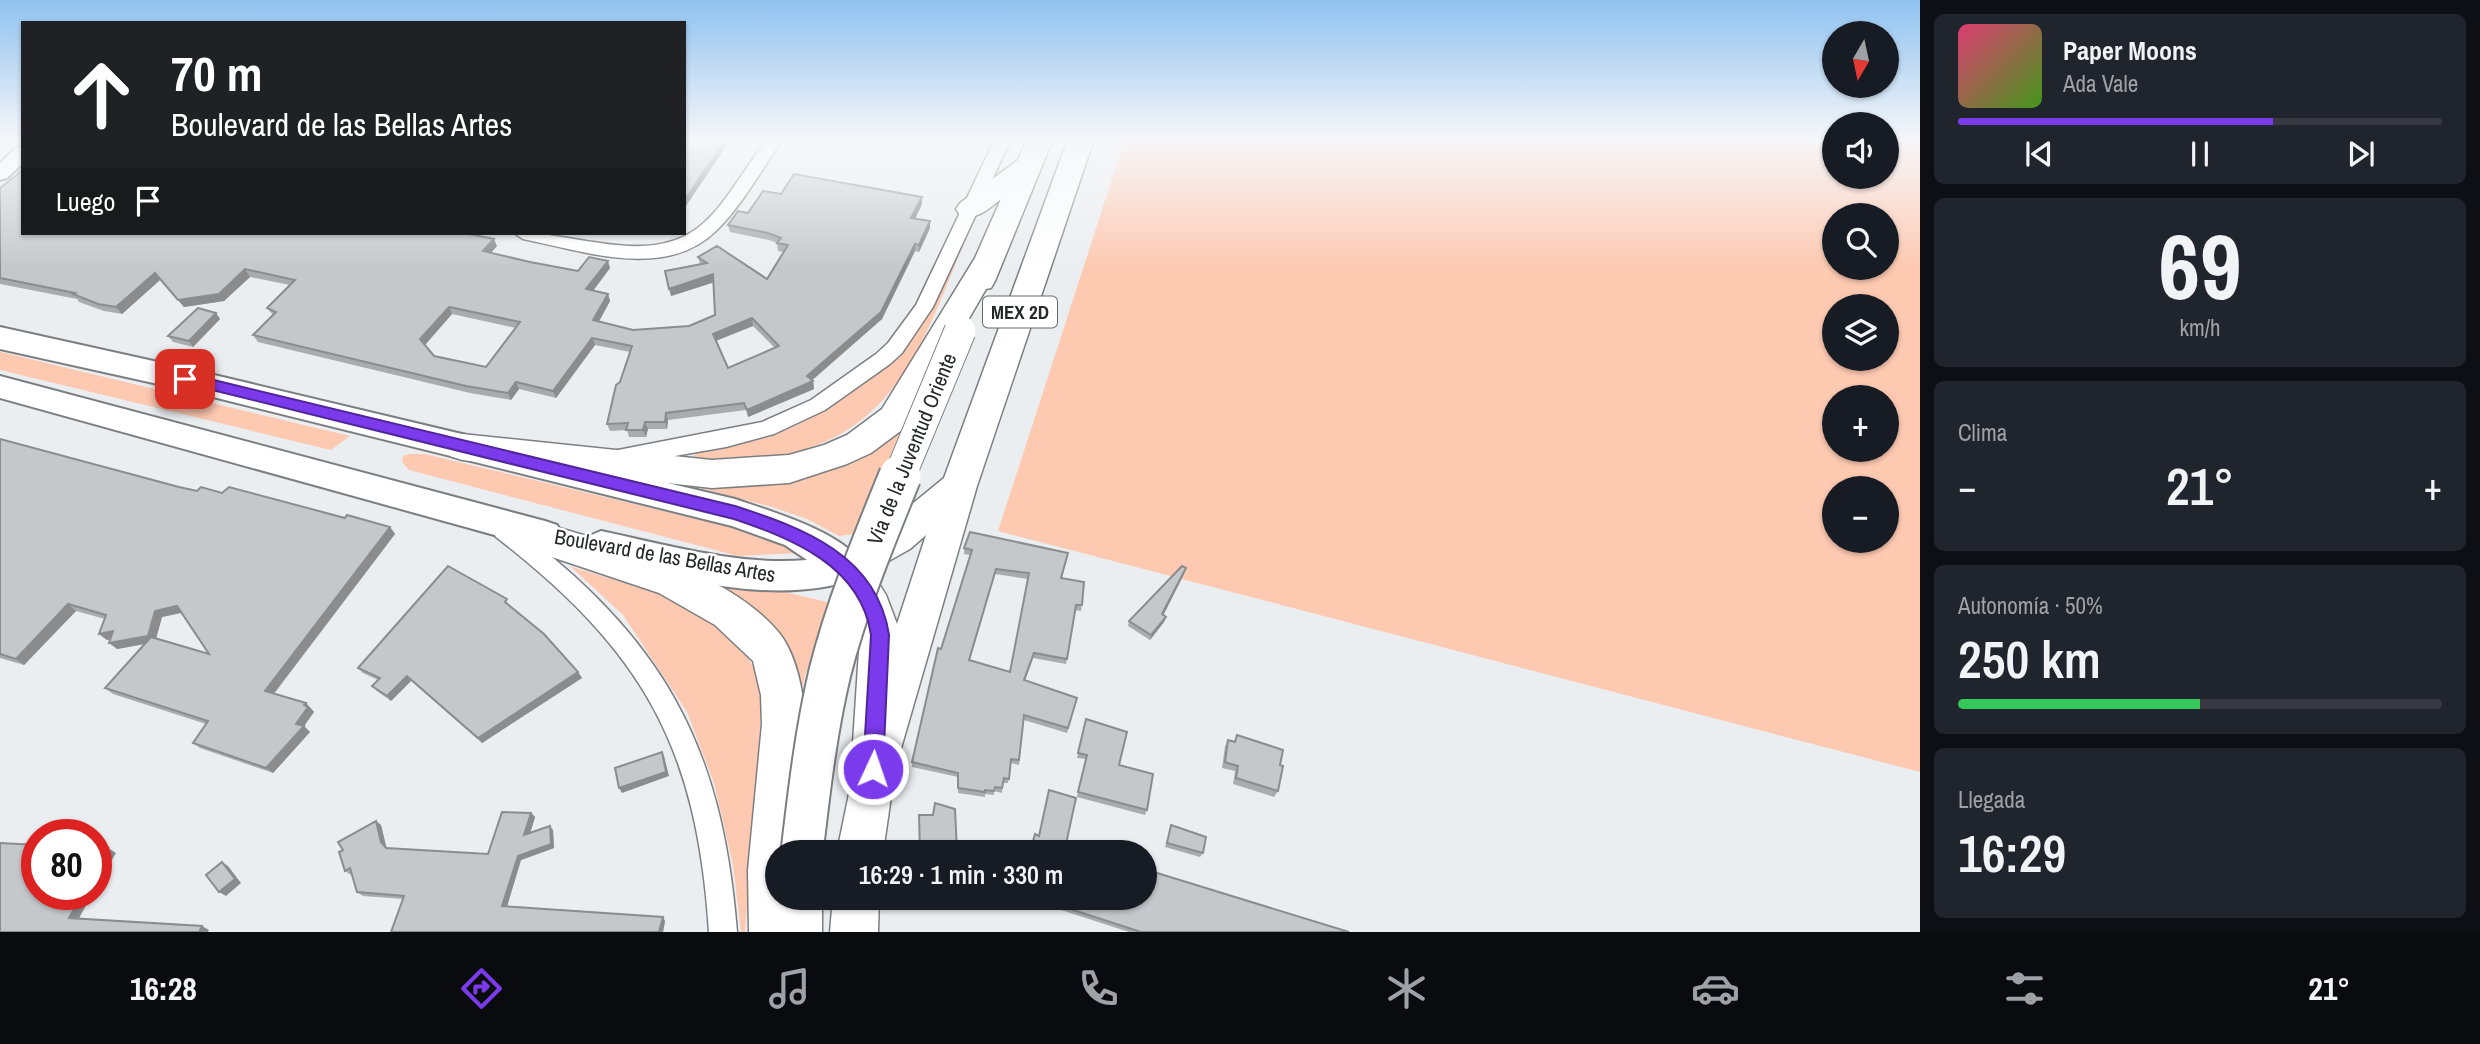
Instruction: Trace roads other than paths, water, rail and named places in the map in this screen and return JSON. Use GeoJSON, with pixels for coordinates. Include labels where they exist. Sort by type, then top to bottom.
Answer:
{"type":"FeatureCollection","features":[{"type":"Feature","properties":{"kind":"highway"},"geometry":{"type":"LineString","coordinates":[[970,209],[1000,182]]}},
{"type":"Feature","properties":{"kind":"highway","name":"Via de la Juventud Oriente"},"geometry":{"type":"LineString","coordinates":[[804,840],[817,744],[837,650],[878,530],[1022,182]]}},
{"type":"Feature","properties":{"kind":"highway","name":"MEX 2D"},"geometry":{"type":"LineString","coordinates":[[862,840],[873,769],[959,486],[1066,182]]}},
{"type":"Feature","properties":{"kind":"highway"},"geometry":{"type":"LineString","coordinates":[[462,447],[677,471],[740,474],[789,469],[835,455],[881,430],[905,403],[989,259]]}},
{"type":"Feature","properties":{"kind":"highway"},"geometry":{"type":"LineString","coordinates":[[873,769],[880,635],[878,618],[863,587],[846,567],[897,538],[959,486]]}},
{"type":"Feature","properties":{"kind":"highway"},"geometry":{"type":"LineString","coordinates":[[506,526],[680,585],[718,605],[744,625],[769,651],[783,698],[781,759],[768,897],[773,932]]}},
{"type":"Feature","properties":{"kind":"highway"},"geometry":{"type":"LineString","coordinates":[[798,932],[799,910]]}},
{"type":"Feature","properties":{"kind":"highway"},"geometry":{"type":"LineString","coordinates":[[854,932],[855,910]]}},
{"type":"Feature","properties":{"kind":"main road"},"geometry":{"type":"LineString","coordinates":[[7,335],[735,513],[797,536],[846,567]]}},
{"type":"Feature","properties":{"kind":"main road","name":"Boulevard de las Bellas Artes"},"geometry":{"type":"LineString","coordinates":[[0,387],[506,526],[759,576],[801,577],[846,567]]}},
{"type":"Feature","properties":{"kind":"street"},"geometry":{"type":"LineString","coordinates":[[534,235],[635,254],[674,251],[710,227],[743,182]]}},
{"type":"Feature","properties":{"kind":"street"},"geometry":{"type":"LineString","coordinates":[[605,461],[767,429],[806,412],[863,375],[895,348],[924,307],[982,182]]}},
{"type":"Feature","properties":{"kind":"street"},"geometry":{"type":"LineString","coordinates":[[506,526],[570,584],[617,634],[659,689],[686,742],[703,796],[717,853],[723,932]]}}]}
